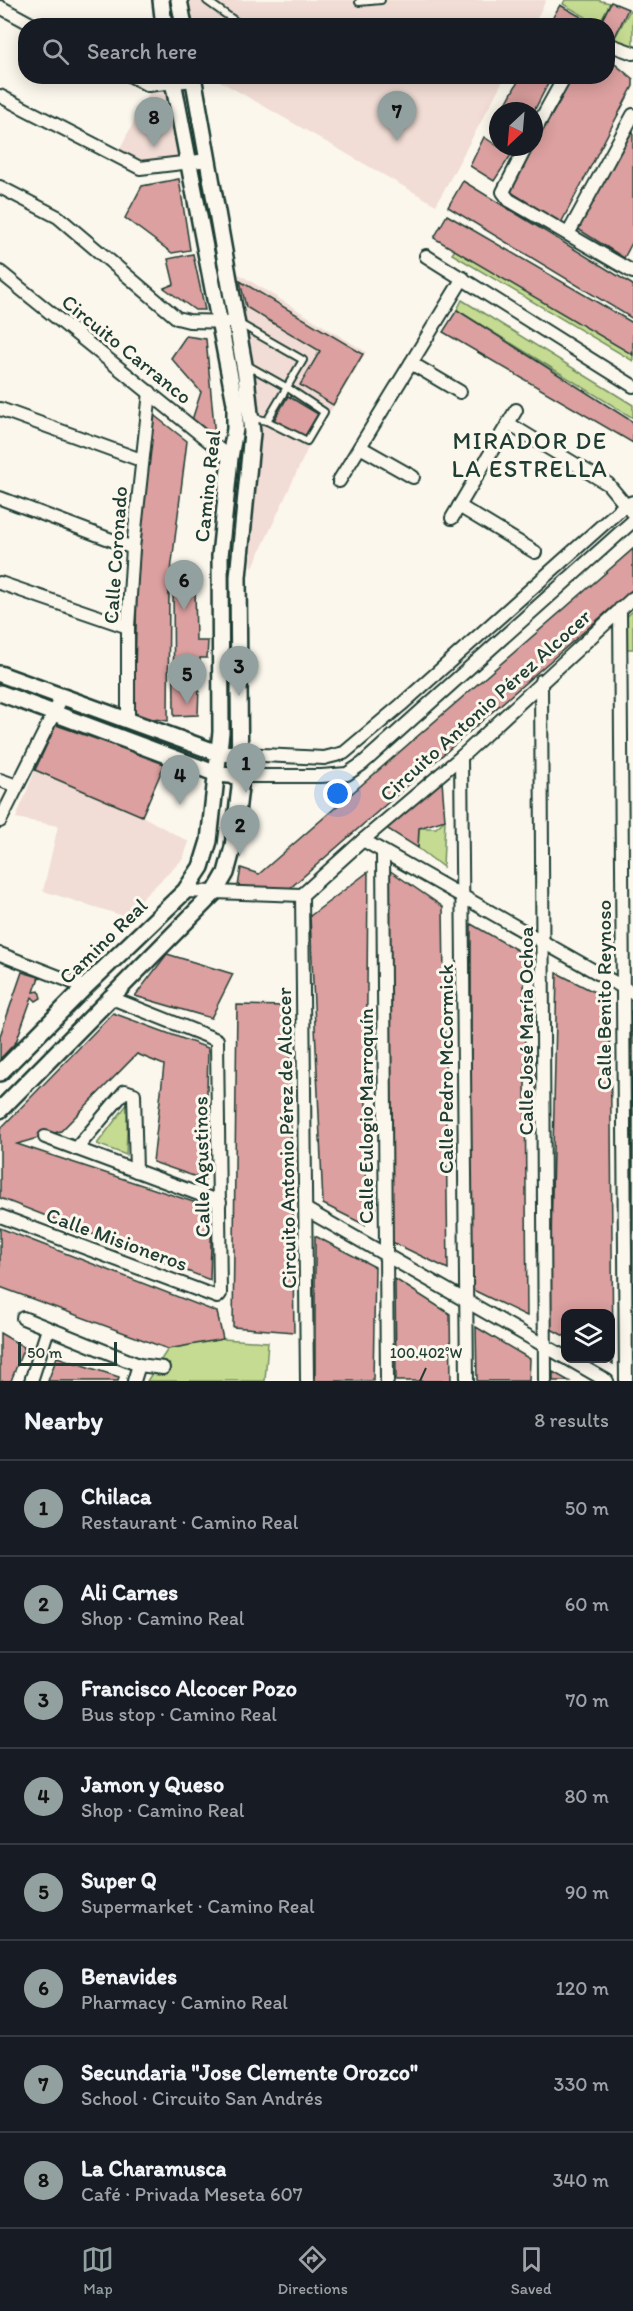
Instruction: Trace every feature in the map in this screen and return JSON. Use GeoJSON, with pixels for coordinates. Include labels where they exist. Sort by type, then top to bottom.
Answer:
{"type":"FeatureCollection","features":[{"type":"Feature","properties":{"kind":"street"},"geometry":{"type":"LineString","coordinates":[[160,0],[163,18]]}},
{"type":"Feature","properties":{"kind":"street"},"geometry":{"type":"LineString","coordinates":[[179,0],[182,18]]}},
{"type":"Feature","properties":{"kind":"street"},"geometry":{"type":"LineString","coordinates":[[0,7],[20,18]]}},
{"type":"Feature","properties":{"kind":"street"},"geometry":{"type":"LineString","coordinates":[[615,46],[633,52]]}},
{"type":"Feature","properties":{"kind":"street","name":"Camino Real"},"geometry":{"type":"LineString","coordinates":[[0,1073],[185,891],[201,867],[209,841],[221,732],[220,556],[235,429],[235,403],[173,84]]}},
{"type":"Feature","properties":{"kind":"street","name":"Camino Real"},"geometry":{"type":"LineString","coordinates":[[0,1110],[215,892],[226,873],[233,847],[241,776],[238,578],[252,433],[244,364],[195,84]]}},
{"type":"Feature","properties":{"kind":"street"},"geometry":{"type":"LineString","coordinates":[[543,116],[561,84]]}},
{"type":"Feature","properties":{"kind":"street"},"geometry":{"type":"LineString","coordinates":[[0,96],[140,168],[208,160]]}},
{"type":"Feature","properties":{"kind":"street"},"geometry":{"type":"LineString","coordinates":[[568,234],[633,115]]}},
{"type":"Feature","properties":{"kind":"street"},"geometry":{"type":"LineString","coordinates":[[521,156],[503,192],[509,200],[633,272]]}},
{"type":"Feature","properties":{"kind":"street"},"geometry":{"type":"LineString","coordinates":[[0,187],[58,217],[177,318],[189,321],[236,322]]}},
{"type":"Feature","properties":{"kind":"street"},"geometry":{"type":"LineString","coordinates":[[426,256],[633,386]]}},
{"type":"Feature","properties":{"kind":"street","name":"Circuito Carranco"},"geometry":{"type":"LineString","coordinates":[[0,272],[230,458]]}},
{"type":"Feature","properties":{"kind":"street"},"geometry":{"type":"LineString","coordinates":[[339,481],[463,278]]}},
{"type":"Feature","properties":{"kind":"street"},"geometry":{"type":"LineString","coordinates":[[411,363],[460,392]]}},
{"type":"Feature","properties":{"kind":"street","name":"Calle Coronado"},"geometry":{"type":"LineString","coordinates":[[128,721],[128,627],[133,548],[150,392]]}},
{"type":"Feature","properties":{"kind":"street"},"geometry":{"type":"LineString","coordinates":[[0,409],[141,460]]}},
{"type":"Feature","properties":{"kind":"street"},"geometry":{"type":"LineString","coordinates":[[452,518],[516,410]]}},
{"type":"Feature","properties":{"kind":"street"},"geometry":{"type":"LineString","coordinates":[[0,674],[218,753],[324,759],[344,753],[630,507],[608,484],[509,424]]}},
{"type":"Feature","properties":{"kind":"street"},"geometry":{"type":"LineString","coordinates":[[360,447],[413,477]]}},
{"type":"Feature","properties":{"kind":"street"},"geometry":{"type":"LineString","coordinates":[[0,498],[133,548]]}},
{"type":"Feature","properties":{"kind":"street"},"geometry":{"type":"LineString","coordinates":[[459,506],[534,552]]}},
{"type":"Feature","properties":{"kind":"street"},"geometry":{"type":"LineString","coordinates":[[0,693],[217,774],[321,776],[347,774],[633,521]]}},
{"type":"Feature","properties":{"kind":"street"},"geometry":{"type":"LineString","coordinates":[[0,583],[128,627]]}},
{"type":"Feature","properties":{"kind":"street","name":"Circuito Antonio Pérez Alcocer"},"geometry":{"type":"LineString","coordinates":[[363,840],[461,757],[633,598]]}},
{"type":"Feature","properties":{"kind":"street","name":"Calle Benito Reynoso"},"geometry":{"type":"LineString","coordinates":[[620,609],[628,990],[626,1381]]}},
{"type":"Feature","properties":{"kind":"street","name":"Calle José María Ochoa"},"geometry":{"type":"LineString","coordinates":[[541,681],[545,1381]]}},
{"type":"Feature","properties":{"kind":"street"},"geometry":{"type":"LineString","coordinates":[[0,821],[62,697]]}},
{"type":"Feature","properties":{"kind":"street","name":"Calle Pedro McCormick"},"geometry":{"type":"LineString","coordinates":[[461,757],[467,1381]]}},
{"type":"Feature","properties":{"kind":"street"},"geometry":{"type":"LineString","coordinates":[[0,780],[17,786]]}},
{"type":"Feature","properties":{"kind":"street"},"geometry":{"type":"LineString","coordinates":[[185,891],[302,895],[363,840],[628,990]]}},
{"type":"Feature","properties":{"kind":"street","name":"Calle Eulogio Marroquín"},"geometry":{"type":"LineString","coordinates":[[383,852],[387,1381]]}},
{"type":"Feature","properties":{"kind":"street","name":"Circuito Antonio Pérez de Alcocer"},"geometry":{"type":"LineString","coordinates":[[302,895],[307,1381]]}},
{"type":"Feature","properties":{"kind":"street"},"geometry":{"type":"LineString","coordinates":[[0,954],[86,987]]}},
{"type":"Feature","properties":{"kind":"street","name":"Calle Agustinos"},"geometry":{"type":"LineString","coordinates":[[110,997],[217,1040],[220,1294]]}},
{"type":"Feature","properties":{"kind":"street"},"geometry":{"type":"LineString","coordinates":[[76,1149],[125,1090],[131,1091],[134,1094],[136,1106],[136,1171]]}},
{"type":"Feature","properties":{"kind":"street"},"geometry":{"type":"LineString","coordinates":[[45,1137],[220,1203]]}},
{"type":"Feature","properties":{"kind":"street"},"geometry":{"type":"LineString","coordinates":[[307,1210],[561,1355]]}},
{"type":"Feature","properties":{"kind":"street","name":"Calle Misioneros"},"geometry":{"type":"LineString","coordinates":[[0,1216],[217,1297],[220,1294]]}},
{"type":"Feature","properties":{"kind":"street"},"geometry":{"type":"LineString","coordinates":[[23,1318],[139,1365],[163,1368]]}},
{"type":"Feature","properties":{"kind":"street"},"geometry":{"type":"LineString","coordinates":[[31,1381],[48,1329]]}},
{"type":"Feature","properties":{"kind":"street"},"geometry":{"type":"LineString","coordinates":[[575,1363],[607,1381]]}},
{"type":"Feature","properties":{"kind":"street"},"geometry":{"type":"LineString","coordinates":[[134,1381],[139,1365]]}},
{"type":"Feature","properties":{"kind":"lane"},"geometry":{"type":"LineString","coordinates":[[207,0],[231,18]]}},
{"type":"Feature","properties":{"kind":"lane"},"geometry":{"type":"LineString","coordinates":[[359,2],[381,0]]}},
{"type":"Feature","properties":{"kind":"lane"},"geometry":{"type":"LineString","coordinates":[[236,322],[303,360],[303,364],[267,421]]}},
{"type":"Feature","properties":{"kind":"lane"},"geometry":{"type":"LineString","coordinates":[[244,364],[288,388],[324,412],[310,440],[304,441],[267,421],[250,417]]}},
{"type":"Feature","properties":{"kind":"shaded area"},"geometry":{"type":"Polygon","coordinates":[[[188,0],[546,0],[537,18],[191,18],[188,0]]]}},
{"type":"Feature","properties":{"kind":"shaded area"},"geometry":{"type":"Polygon","coordinates":[[[225,84],[501,84],[492,102],[489,102],[489,107],[436,205],[225,84]]]}},
{"type":"Feature","properties":{"kind":"shaded area"},"geometry":{"type":"Polygon","coordinates":[[[169,92],[181,156],[141,162],[119,150],[149,93],[169,92]]]}},
{"type":"Feature","properties":{"kind":"shaded area"},"geometry":{"type":"Polygon","coordinates":[[[234,271],[366,352],[307,450],[252,569],[250,533],[258,428],[234,271]]]}},
{"type":"Feature","properties":{"kind":"shaded area"},"geometry":{"type":"Polygon","coordinates":[[[35,770],[142,816],[189,842],[183,859],[124,916],[43,891],[58,826],[16,818],[35,770]]]}},
{"type":"Feature","properties":{"kind":"green space"},"geometry":{"type":"Polygon","coordinates":[[[565,0],[597,0],[610,3],[602,18],[586,18],[563,4],[565,0]]]}},
{"type":"Feature","properties":{"kind":"green space"},"geometry":{"type":"Polygon","coordinates":[[[630,10],[633,11],[633,46],[615,42],[630,10]]]}},
{"type":"Feature","properties":{"kind":"green space"},"geometry":{"type":"Polygon","coordinates":[[[457,247],[633,353],[633,361],[452,254],[457,247]]]}},
{"type":"Feature","properties":{"kind":"green space"},"geometry":{"type":"Polygon","coordinates":[[[462,300],[633,405],[633,418],[457,310],[462,300]]]}},
{"type":"Feature","properties":{"kind":"green space"},"geometry":{"type":"Polygon","coordinates":[[[633,611],[633,649],[626,649],[624,619],[633,611]]]}},
{"type":"Feature","properties":{"kind":"green space"},"geometry":{"type":"Polygon","coordinates":[[[445,820],[443,867],[418,848],[419,828],[436,828],[445,820]]]}},
{"type":"Feature","properties":{"kind":"green space"},"geometry":{"type":"Polygon","coordinates":[[[128,1103],[126,1155],[97,1144],[128,1103]]]}},
{"type":"Feature","properties":{"kind":"green space"},"geometry":{"type":"Polygon","coordinates":[[[223,1339],[268,1342],[265,1381],[147,1381],[168,1349],[223,1339]]]}},
{"type":"Feature","properties":{"kind":"building"},"geometry":{"type":"Polygon","coordinates":[[[611,2],[628,9],[615,37],[615,18],[603,18],[611,2]]]}},
{"type":"Feature","properties":{"kind":"building"},"geometry":{"type":"Polygon","coordinates":[[[560,5],[583,18],[553,18],[560,5]]]}},
{"type":"Feature","properties":{"kind":"building"},"geometry":{"type":"Polygon","coordinates":[[[615,64],[633,79],[633,86],[561,223],[509,191],[529,156],[543,156],[543,131],[569,84],[615,84],[615,64]]]}},
{"type":"Feature","properties":{"kind":"building"},"geometry":{"type":"Polygon","coordinates":[[[517,84],[548,84],[539,102],[507,102],[517,84]]]}},
{"type":"Feature","properties":{"kind":"building"},"geometry":{"type":"Polygon","coordinates":[[[633,130],[633,241],[624,258],[578,229],[633,130]]]}},
{"type":"Feature","properties":{"kind":"building"},"geometry":{"type":"Polygon","coordinates":[[[484,137],[489,140],[489,156],[510,156],[494,181],[470,166],[484,137]]]}},
{"type":"Feature","properties":{"kind":"building"},"geometry":{"type":"Polygon","coordinates":[[[179,179],[190,250],[172,253],[125,218],[142,186],[179,179]]]}},
{"type":"Feature","properties":{"kind":"building"},"geometry":{"type":"Polygon","coordinates":[[[463,181],[633,285],[633,319],[448,207],[463,181]]]}},
{"type":"Feature","properties":{"kind":"building"},"geometry":{"type":"Polygon","coordinates":[[[447,215],[633,323],[633,355],[434,238],[447,215]]]}},
{"type":"Feature","properties":{"kind":"building"},"geometry":{"type":"Polygon","coordinates":[[[193,254],[205,310],[195,310],[164,288],[174,284],[168,259],[193,254]]]}},
{"type":"Feature","properties":{"kind":"building"},"geometry":{"type":"Polygon","coordinates":[[[240,281],[363,354],[333,405],[300,385],[320,351],[246,307],[240,281]]]}},
{"type":"Feature","properties":{"kind":"building"},"geometry":{"type":"Polygon","coordinates":[[[457,310],[633,422],[633,443],[443,332],[457,310]]]}},
{"type":"Feature","properties":{"kind":"building"},"geometry":{"type":"Polygon","coordinates":[[[186,336],[206,339],[215,437],[192,420],[201,392],[171,358],[186,336]]]}},
{"type":"Feature","properties":{"kind":"building"},"geometry":{"type":"Polygon","coordinates":[[[288,396],[318,414],[304,438],[274,420],[288,396]]]}},
{"type":"Feature","properties":{"kind":"building"},"geometry":{"type":"Polygon","coordinates":[[[151,413],[187,441],[169,587],[168,721],[134,716],[137,586],[151,413]]]}},
{"type":"Feature","properties":{"kind":"building"},"geometry":{"type":"Polygon","coordinates":[[[633,549],[633,589],[289,889],[238,886],[241,868],[259,874],[633,549]]]}},
{"type":"Feature","properties":{"kind":"building"},"geometry":{"type":"Polygon","coordinates":[[[173,585],[195,585],[196,641],[208,641],[207,658],[200,658],[198,715],[174,716],[173,585]]]}},
{"type":"Feature","properties":{"kind":"building"},"geometry":{"type":"Polygon","coordinates":[[[56,725],[165,763],[142,816],[35,770],[56,725]]]}},
{"type":"Feature","properties":{"kind":"building"},"geometry":{"type":"Polygon","coordinates":[[[442,781],[445,820],[419,828],[418,848],[383,826],[442,781]]]}},
{"type":"Feature","properties":{"kind":"building"},"geometry":{"type":"Polygon","coordinates":[[[389,870],[443,907],[448,1269],[388,1240],[389,870]]]}},
{"type":"Feature","properties":{"kind":"building"},"geometry":{"type":"Polygon","coordinates":[[[368,872],[365,1225],[323,1204],[310,916],[368,872]]]}},
{"type":"Feature","properties":{"kind":"building"},"geometry":{"type":"Polygon","coordinates":[[[471,924],[524,954],[527,1316],[471,1289],[471,924]]]}},
{"type":"Feature","properties":{"kind":"building"},"geometry":{"type":"Polygon","coordinates":[[[167,954],[233,974],[211,1018],[135,996],[167,954]]]}},
{"type":"Feature","properties":{"kind":"building"},"geometry":{"type":"Polygon","coordinates":[[[22,972],[39,977],[34,992],[39,991],[41,998],[36,1001],[32,997],[16,1042],[0,1059],[0,1036],[22,972]]]}},
{"type":"Feature","properties":{"kind":"building"},"geometry":{"type":"Polygon","coordinates":[[[557,973],[610,1000],[613,1309],[561,1309],[561,1334],[549,1328],[557,973]]]}},
{"type":"Feature","properties":{"kind":"building"},"geometry":{"type":"Polygon","coordinates":[[[237,1005],[289,1006],[294,1332],[233,1327],[237,1005]]]}},
{"type":"Feature","properties":{"kind":"building"},"geometry":{"type":"Polygon","coordinates":[[[631,1011],[633,1012],[633,1367],[631,1011]]]}},
{"type":"Feature","properties":{"kind":"building"},"geometry":{"type":"Polygon","coordinates":[[[113,1013],[208,1048],[205,1180],[153,1162],[164,1065],[137,1054],[61,1131],[17,1144],[212,1208],[210,1280],[0,1198],[0,1129],[113,1013]]]}},
{"type":"Feature","properties":{"kind":"building"},"geometry":{"type":"Polygon","coordinates":[[[0,1228],[217,1312],[223,1339],[168,1349],[0,1287],[0,1228]]]}},
{"type":"Feature","properties":{"kind":"building"},"geometry":{"type":"Polygon","coordinates":[[[315,1236],[375,1267],[373,1381],[315,1381],[315,1236]]]}},
{"type":"Feature","properties":{"kind":"building"},"geometry":{"type":"Polygon","coordinates":[[[395,1279],[450,1314],[451,1381],[396,1381],[395,1279]]]}},
{"type":"Feature","properties":{"kind":"building"},"geometry":{"type":"Polygon","coordinates":[[[476,1327],[530,1359],[529,1381],[477,1381],[476,1327]]]}},
{"type":"Feature","properties":{"kind":"building"},"geometry":{"type":"Polygon","coordinates":[[[0,1333],[24,1347],[11,1381],[0,1381],[0,1333]]]}},
{"type":"Feature","properties":{"kind":"building"},"geometry":{"type":"Polygon","coordinates":[[[57,1357],[119,1377],[118,1381],[48,1381],[57,1357]]]}},
{"type":"Feature","properties":{"kind":"building"},"geometry":{"type":"Polygon","coordinates":[[[553,1372],[569,1381],[553,1381],[553,1372]]]}},
{"type":"Feature","properties":{"kind":"place","name":"Secundaria \"Jose Clemente Orozco\""},"geometry":{"type":"Point","coordinates":[397,141]}},
{"type":"Feature","properties":{"kind":"place","name":"La Charamusca"},"geometry":{"type":"Point","coordinates":[154,147]}},
{"type":"Feature","properties":{"kind":"place","name":"Benavides"},"geometry":{"type":"Point","coordinates":[184,610]}},
{"type":"Feature","properties":{"kind":"place","name":"Francisco Alcocer Pozo"},"geometry":{"type":"Point","coordinates":[239,696]}},
{"type":"Feature","properties":{"kind":"place","name":"Super Q"},"geometry":{"type":"Point","coordinates":[187,704]}},
{"type":"Feature","properties":{"kind":"place","name":"Chilaca"},"geometry":{"type":"Point","coordinates":[246,793]}},
{"type":"Feature","properties":{"kind":"place","name":"Jamon y Queso"},"geometry":{"type":"Point","coordinates":[180,805]}},
{"type":"Feature","properties":{"kind":"place","name":"Ali Carnes"},"geometry":{"type":"Point","coordinates":[240,855]}},
{"type":"Feature","properties":{"kind":"district","name":"MIRADOR DE LA ESTRELLA"},"geometry":{"type":"Point","coordinates":[530,454]}}]}
